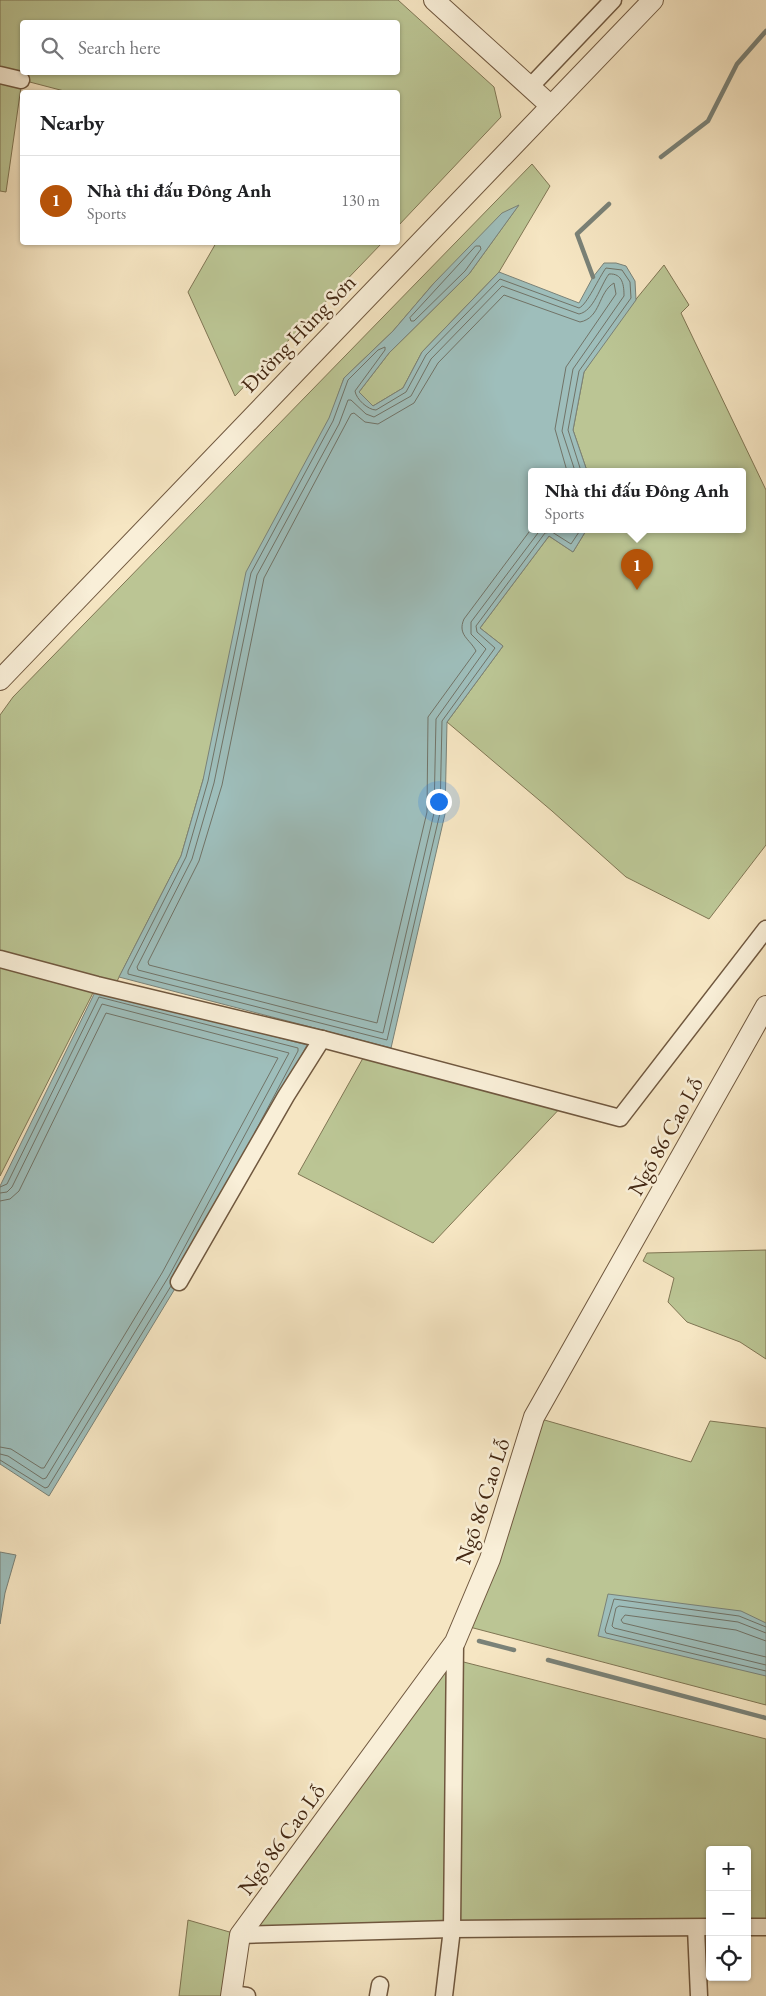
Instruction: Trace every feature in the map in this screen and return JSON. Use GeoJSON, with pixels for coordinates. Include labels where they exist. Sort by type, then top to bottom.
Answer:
{"type":"FeatureCollection","features":[{"type":"Feature","properties":{"kind":"street"},"geometry":{"type":"LineString","coordinates":[[434,0],[551,106]]}},
{"type":"Feature","properties":{"kind":"street"},"geometry":{"type":"LineString","coordinates":[[530,87],[613,0]]}},
{"type":"Feature","properties":{"kind":"street","name":"Đường Hùng Sơn"},"geometry":{"type":"LineString","coordinates":[[0,680],[652,0]]}},
{"type":"Feature","properties":{"kind":"street"},"geometry":{"type":"LineString","coordinates":[[0,75],[22,80]]}},
{"type":"Feature","properties":{"kind":"street"},"geometry":{"type":"LineString","coordinates":[[0,959],[113,989],[322,1039],[620,1118],[766,929]]}},
{"type":"Feature","properties":{"kind":"street","name":"Ngõ 86 Cao Lỗ"},"geometry":{"type":"LineString","coordinates":[[236,1995],[240,1935],[455,1642],[490,1559],[534,1417],[766,1006]]}},
{"type":"Feature","properties":{"kind":"street"},"geometry":{"type":"LineString","coordinates":[[179,1282],[286,1096],[322,1039]]}},
{"type":"Feature","properties":{"kind":"street"},"geometry":{"type":"LineString","coordinates":[[444,1996],[452,1929],[455,1642]]}},
{"type":"Feature","properties":{"kind":"street"},"geometry":{"type":"LineString","coordinates":[[751,1927],[766,1927]]}},
{"type":"Feature","properties":{"kind":"street"},"geometry":{"type":"LineString","coordinates":[[240,1935],[452,1929],[703,1928],[699,1996]]}},
{"type":"Feature","properties":{"kind":"green space"},"geometry":{"type":"Polygon","coordinates":[[[0,0],[398,0],[494,87],[501,117],[400,224],[400,90],[60,90],[22,80],[6,192],[0,191],[0,0]]]}},
{"type":"Feature","properties":{"kind":"green space"},"geometry":{"type":"Polygon","coordinates":[[[532,164],[550,186],[499,272],[422,352],[403,388],[373,406],[359,392],[389,353],[469,274],[518,206],[434,283],[393,331],[344,378],[203,780],[181,856],[113,989],[97,985],[0,1176],[0,715],[13,697],[532,164]]]}},
{"type":"Feature","properties":{"kind":"green space"},"geometry":{"type":"Polygon","coordinates":[[[215,245],[380,245],[235,396],[188,292],[215,245]]]}},
{"type":"Feature","properties":{"kind":"green space"},"geometry":{"type":"Polygon","coordinates":[[[664,265],[689,305],[681,313],[766,490],[766,845],[709,919],[626,877],[447,722],[503,646],[480,628],[549,536],[573,552],[585,533],[746,533],[746,468],[586,468],[573,430],[584,372],[619,320],[664,265]]]}},
{"type":"Feature","properties":{"kind":"green space"},"geometry":{"type":"Polygon","coordinates":[[[367,1051],[565,1103],[433,1243],[298,1174],[367,1051]]]}},
{"type":"Feature","properties":{"kind":"green space"},"geometry":{"type":"Polygon","coordinates":[[[766,1250],[766,1359],[740,1342],[687,1322],[668,1302],[674,1278],[643,1261],[647,1253],[766,1250]]]}},
{"type":"Feature","properties":{"kind":"green space"},"geometry":{"type":"Polygon","coordinates":[[[534,1417],[691,1462],[710,1421],[766,1428],[766,1705],[462,1625],[534,1417]]]}},
{"type":"Feature","properties":{"kind":"green space"},"geometry":{"type":"Polygon","coordinates":[[[444,1657],[766,1739],[766,1927],[751,1927],[751,1846],[706,1846],[706,1927],[240,1935],[444,1657]]]}},
{"type":"Feature","properties":{"kind":"green space"},"geometry":{"type":"Polygon","coordinates":[[[188,1920],[240,1935],[231,1996],[179,1996],[188,1920]]]}},
{"type":"Feature","properties":{"kind":"water"},"geometry":{"type":"Polygon","coordinates":[[[519,205],[469,274],[389,353],[359,392],[373,406],[403,388],[422,352],[499,272],[579,303],[593,277],[604,263],[616,263],[626,266],[635,281],[636,300],[584,372],[573,430],[586,468],[528,468],[528,533],[585,533],[573,552],[549,536],[480,628],[503,646],[447,722],[445,814],[391,1048],[119,977],[181,856],[203,780],[246,572],[329,418],[344,378],[393,331],[434,283],[502,213],[519,205]]]}},
{"type":"Feature","properties":{"kind":"water"},"geometry":{"type":"Polygon","coordinates":[[[96,990],[307,1045],[179,1282],[49,1496],[0,1464],[0,1186],[96,990]]]}},
{"type":"Feature","properties":{"kind":"water"},"geometry":{"type":"Polygon","coordinates":[[[0,1552],[16,1555],[5,1593],[0,1624],[0,1552]]]}},
{"type":"Feature","properties":{"kind":"water"},"geometry":{"type":"Polygon","coordinates":[[[608,1594],[741,1611],[766,1623],[766,1676],[598,1636],[608,1594]]]}},
{"type":"Feature","properties":{"kind":"waterway"},"geometry":{"type":"LineString","coordinates":[[661,157],[708,121],[737,64],[766,31]]}},
{"type":"Feature","properties":{"kind":"waterway"},"geometry":{"type":"LineString","coordinates":[[593,277],[577,234],[609,204]]}},
{"type":"Feature","properties":{"kind":"waterway"},"geometry":{"type":"LineString","coordinates":[[479,1641],[514,1650]]}},
{"type":"Feature","properties":{"kind":"waterway"},"geometry":{"type":"LineString","coordinates":[[548,1660],[766,1718]]}},
{"type":"Feature","properties":{"kind":"place","name":"Nhà thi đấu Đông Anh"},"geometry":{"type":"Point","coordinates":[637,590]}}]}
